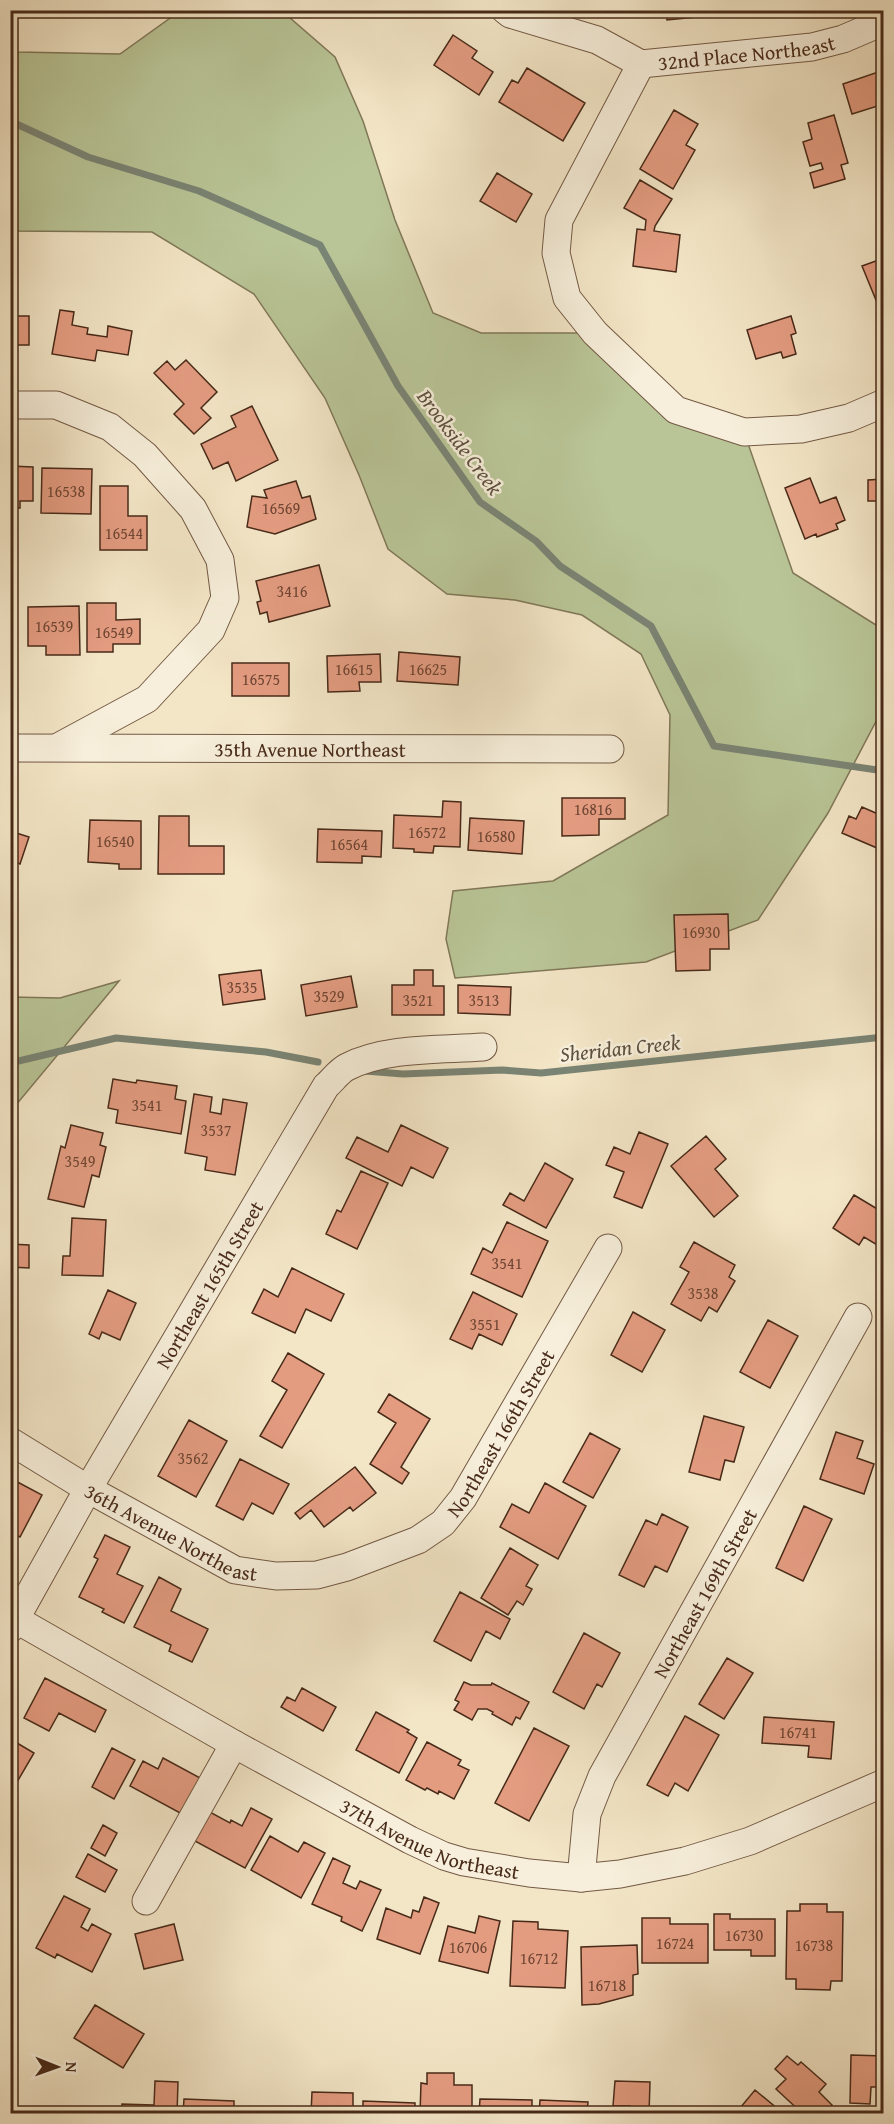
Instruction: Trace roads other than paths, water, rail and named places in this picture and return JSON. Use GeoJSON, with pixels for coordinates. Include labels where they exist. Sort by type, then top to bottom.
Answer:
{"type":"FeatureCollection","features":[{"type":"Feature","properties":{"kind":"street"},"geometry":{"type":"LineString","coordinates":[[505,10],[510,14],[597,40],[641,64],[559,220],[556,253],[567,298],[595,333],[676,410],[744,432],[801,429],[849,418],[884,403]]}},
{"type":"Feature","properties":{"kind":"street","name":"32nd Place Northeast"},"geometry":{"type":"LineString","coordinates":[[641,64],[812,47],[843,39],[878,24],[884,19]]}},
{"type":"Feature","properties":{"kind":"street"},"geometry":{"type":"LineString","coordinates":[[10,405],[56,405],[110,427],[146,455],[194,509],[220,560],[225,598],[211,630],[147,699],[58,747]]}},
{"type":"Feature","properties":{"kind":"street","name":"35th Avenue Northeast"},"geometry":{"type":"LineString","coordinates":[[10,748],[610,748]]}},
{"type":"Feature","properties":{"kind":"street","name":"Northeast 165th Street"},"geometry":{"type":"LineString","coordinates":[[12,1622],[87,1489],[326,1086],[345,1068],[371,1057],[483,1047]]}},
{"type":"Feature","properties":{"kind":"street","name":"Northeast 166th Street"},"geometry":{"type":"LineString","coordinates":[[347,1567],[417,1540],[443,1523],[463,1498],[608,1248]]}},
{"type":"Feature","properties":{"kind":"street","name":"Northeast 169th Street"},"geometry":{"type":"LineString","coordinates":[[581,1878],[587,1814],[602,1776],[858,1317]]}},
{"type":"Feature","properties":{"kind":"street","name":"36th Avenue Northeast"},"geometry":{"type":"LineString","coordinates":[[10,1441],[87,1489],[235,1570],[276,1576],[317,1575],[347,1567]]}},
{"type":"Feature","properties":{"kind":"street","name":"37th Avenue Northeast"},"geometry":{"type":"LineString","coordinates":[[12,1622],[410,1840],[444,1856],[464,1862],[529,1873],[581,1878],[620,1874],[685,1861],[750,1841],[884,1783]]}},
{"type":"Feature","properties":{"kind":"street"},"geometry":{"type":"LineString","coordinates":[[146,1901],[234,1744]]}},
{"type":"Feature","properties":{"kind":"waterway","name":"Brookside Creek"},"geometry":{"type":"LineString","coordinates":[[10,121],[88,157],[199,191],[320,245],[398,386],[480,502],[536,541],[560,566],[651,626],[714,746],[884,771]]}},
{"type":"Feature","properties":{"kind":"waterway","name":"Sheridan Creek"},"geometry":{"type":"LineString","coordinates":[[365,1071],[403,1074],[502,1070],[541,1073],[884,1037]]}},
{"type":"Feature","properties":{"kind":"waterway","name":"Sheridan Creek"},"geometry":{"type":"LineString","coordinates":[[10,1063],[116,1038],[266,1052],[318,1062]]}}]}
